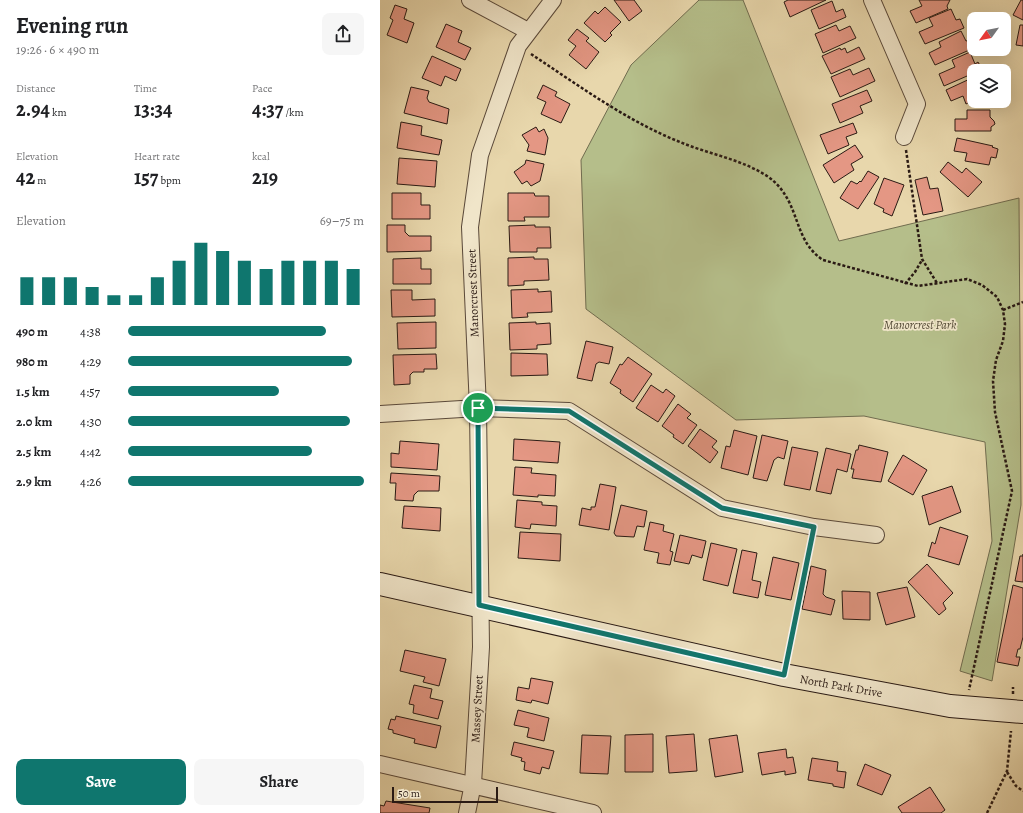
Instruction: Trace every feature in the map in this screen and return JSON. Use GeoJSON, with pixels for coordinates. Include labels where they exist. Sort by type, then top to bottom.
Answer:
{"type":"FeatureCollection","features":[{"type":"Feature","properties":{"kind":"main road","name":"North Park Drive"},"geometry":{"type":"LineString","coordinates":[[380,584],[479,605],[784,675],[965,708],[1023,712]]}},
{"type":"Feature","properties":{"kind":"street"},"geometry":{"type":"LineString","coordinates":[[470,0],[528,31]]}},
{"type":"Feature","properties":{"kind":"street","name":"Manorcrest Street"},"geometry":{"type":"LineString","coordinates":[[479,605],[478,408],[470,227],[480,155],[518,46],[553,0]]}},
{"type":"Feature","properties":{"kind":"street"},"geometry":{"type":"LineString","coordinates":[[872,0],[917,104],[904,137]]}},
{"type":"Feature","properties":{"kind":"street"},"geometry":{"type":"LineString","coordinates":[[380,414],[478,408],[569,411],[722,508],[814,527],[876,534]]}},
{"type":"Feature","properties":{"kind":"street","name":"Massey Street"},"geometry":{"type":"LineString","coordinates":[[466,813],[473,784],[481,647],[479,605]]}},
{"type":"Feature","properties":{"kind":"street"},"geometry":{"type":"LineString","coordinates":[[380,764],[473,784],[593,813]]}},
{"type":"Feature","properties":{"kind":"path"},"geometry":{"type":"LineString","coordinates":[[518,46],[608,105],[679,142],[750,167],[768,177],[783,191],[794,209],[806,245],[813,254],[823,260],[905,284],[918,286],[967,279],[982,285],[997,296],[1003,310],[1005,324],[1003,340],[996,360],[993,381],[995,412],[1012,491],[965,708]]}},
{"type":"Feature","properties":{"kind":"path"},"geometry":{"type":"LineString","coordinates":[[904,137],[922,259],[938,283]]}},
{"type":"Feature","properties":{"kind":"path"},"geometry":{"type":"LineString","coordinates":[[905,284],[913,275],[922,259]]}},
{"type":"Feature","properties":{"kind":"path"},"geometry":{"type":"LineString","coordinates":[[1003,310],[1023,302]]}},
{"type":"Feature","properties":{"kind":"path"},"geometry":{"type":"LineString","coordinates":[[784,675],[814,527]]}},
{"type":"Feature","properties":{"kind":"path"},"geometry":{"type":"LineString","coordinates":[[987,813],[1007,772],[1010,731]]}},
{"type":"Feature","properties":{"kind":"path"},"geometry":{"type":"LineString","coordinates":[[1007,772],[1016,786],[1023,791]]}},
{"type":"Feature","properties":{"kind":"green space","name":"Manorcrest Park"},"geometry":{"type":"Polygon","coordinates":[[[699,0],[743,0],[839,241],[1019,198],[1021,505],[992,681],[960,671],[992,541],[985,442],[864,416],[736,420],[586,309],[581,160],[631,65],[699,0]]]}},
{"type":"Feature","properties":{"kind":"building"},"geometry":{"type":"Polygon","coordinates":[[[614,0],[634,0],[642,11],[629,21],[614,0]]]}},
{"type":"Feature","properties":{"kind":"building"},"geometry":{"type":"Polygon","coordinates":[[[788,0],[826,0],[790,17],[784,2],[788,0]]]}},
{"type":"Feature","properties":{"kind":"building"},"geometry":{"type":"Polygon","coordinates":[[[919,0],[950,0],[947,6],[948,9],[916,23],[910,11],[922,6],[919,0]]]}},
{"type":"Feature","properties":{"kind":"building"},"geometry":{"type":"Polygon","coordinates":[[[1021,0],[1023,0],[1023,20],[1013,15],[1021,0]]]}},
{"type":"Feature","properties":{"kind":"building"},"geometry":{"type":"Polygon","coordinates":[[[832,1],[836,12],[843,9],[846,17],[819,29],[811,10],[832,1]]]}},
{"type":"Feature","properties":{"kind":"building"},"geometry":{"type":"Polygon","coordinates":[[[395,5],[407,9],[404,19],[414,23],[407,43],[387,35],[393,20],[390,18],[395,5]]]}},
{"type":"Feature","properties":{"kind":"building"},"geometry":{"type":"Polygon","coordinates":[[[605,7],[621,22],[610,33],[612,35],[605,42],[584,23],[595,11],[598,14],[605,7]]]}},
{"type":"Feature","properties":{"kind":"building"},"geometry":{"type":"Polygon","coordinates":[[[951,9],[956,20],[960,19],[964,28],[925,44],[919,32],[933,26],[929,18],[951,9]]]}},
{"type":"Feature","properties":{"kind":"building"},"geometry":{"type":"Polygon","coordinates":[[[446,24],[462,31],[458,42],[471,48],[465,60],[436,47],[446,24]]]}},
{"type":"Feature","properties":{"kind":"building"},"geometry":{"type":"Polygon","coordinates":[[[836,25],[839,31],[850,26],[856,38],[823,53],[815,34],[836,25]]]}},
{"type":"Feature","properties":{"kind":"building"},"geometry":{"type":"Polygon","coordinates":[[[1020,25],[1023,25],[1023,46],[1016,45],[1020,25]]]}},
{"type":"Feature","properties":{"kind":"building"},"geometry":{"type":"Polygon","coordinates":[[[577,29],[589,38],[586,41],[599,52],[586,69],[569,55],[576,46],[568,40],[577,29]]]}},
{"type":"Feature","properties":{"kind":"building"},"geometry":{"type":"Polygon","coordinates":[[[961,31],[967,41],[967,51],[935,65],[929,53],[941,47],[939,42],[961,31]]]}},
{"type":"Feature","properties":{"kind":"building"},"geometry":{"type":"Polygon","coordinates":[[[859,47],[865,59],[831,74],[822,56],[840,48],[841,50],[845,48],[847,53],[859,47]]]}},
{"type":"Feature","properties":{"kind":"building"},"geometry":{"type":"Polygon","coordinates":[[[967,53],[967,56],[972,56],[975,64],[967,64],[967,76],[944,86],[939,74],[955,67],[952,60],[967,53]]]}},
{"type":"Feature","properties":{"kind":"building"},"geometry":{"type":"Polygon","coordinates":[[[432,56],[461,69],[456,81],[445,76],[441,86],[422,78],[432,56]]]}},
{"type":"Feature","properties":{"kind":"building"},"geometry":{"type":"Polygon","coordinates":[[[869,68],[875,81],[840,97],[831,77],[850,69],[853,75],[869,68]]]}},
{"type":"Feature","properties":{"kind":"building"},"geometry":{"type":"Polygon","coordinates":[[[967,80],[967,104],[963,96],[951,101],[946,90],[967,80]]]}},
{"type":"Feature","properties":{"kind":"building"},"geometry":{"type":"Polygon","coordinates":[[[543,85],[557,92],[555,96],[570,104],[561,123],[541,114],[546,102],[537,98],[543,85]]]}},
{"type":"Feature","properties":{"kind":"building"},"geometry":{"type":"Polygon","coordinates":[[[411,87],[429,91],[427,98],[429,102],[449,109],[447,124],[404,113],[411,87]]]}},
{"type":"Feature","properties":{"kind":"building"},"geometry":{"type":"Polygon","coordinates":[[[867,90],[872,101],[860,106],[863,113],[840,123],[832,104],[867,90]]]}},
{"type":"Feature","properties":{"kind":"building"},"geometry":{"type":"Polygon","coordinates":[[[967,110],[990,110],[990,117],[995,124],[991,127],[991,131],[955,131],[955,119],[967,119],[967,110]]]}},
{"type":"Feature","properties":{"kind":"building"},"geometry":{"type":"Polygon","coordinates":[[[401,122],[422,126],[421,135],[442,140],[439,155],[397,148],[401,122]]]}},
{"type":"Feature","properties":{"kind":"building"},"geometry":{"type":"Polygon","coordinates":[[[853,123],[857,133],[846,137],[849,145],[828,154],[820,135],[853,123]]]}},
{"type":"Feature","properties":{"kind":"building"},"geometry":{"type":"Polygon","coordinates":[[[536,127],[539,132],[544,129],[548,138],[545,155],[527,151],[529,145],[522,135],[536,127]]]}},
{"type":"Feature","properties":{"kind":"building"},"geometry":{"type":"Polygon","coordinates":[[[957,138],[993,146],[992,147],[998,149],[996,158],[991,157],[989,165],[965,161],[967,153],[954,151],[957,138]]]}},
{"type":"Feature","properties":{"kind":"building"},"geometry":{"type":"Polygon","coordinates":[[[855,145],[863,157],[851,164],[854,170],[834,183],[823,165],[855,145]]]}},
{"type":"Feature","properties":{"kind":"building"},"geometry":{"type":"Polygon","coordinates":[[[399,158],[437,161],[435,187],[397,184],[399,158]]]}},
{"type":"Feature","properties":{"kind":"building"},"geometry":{"type":"Polygon","coordinates":[[[526,160],[544,164],[540,181],[531,186],[527,181],[522,184],[514,172],[525,164],[526,160]]]}},
{"type":"Feature","properties":{"kind":"building"},"geometry":{"type":"Polygon","coordinates":[[[948,162],[962,173],[966,168],[982,182],[968,197],[940,172],[948,162]]]}},
{"type":"Feature","properties":{"kind":"building"},"geometry":{"type":"Polygon","coordinates":[[[868,171],[879,177],[858,209],[840,198],[851,181],[857,184],[860,181],[861,182],[868,171]]]}},
{"type":"Feature","properties":{"kind":"building"},"geometry":{"type":"Polygon","coordinates":[[[927,177],[930,189],[938,188],[943,211],[923,215],[915,180],[927,177]]]}},
{"type":"Feature","properties":{"kind":"building"},"geometry":{"type":"Polygon","coordinates":[[[884,178],[904,185],[892,216],[883,212],[884,209],[874,204],[884,178]]]}},
{"type":"Feature","properties":{"kind":"building"},"geometry":{"type":"Polygon","coordinates":[[[392,193],[421,193],[421,205],[430,205],[430,219],[392,219],[392,193]]]}},
{"type":"Feature","properties":{"kind":"building"},"geometry":{"type":"Polygon","coordinates":[[[508,193],[534,193],[535,196],[549,196],[549,217],[524,217],[525,221],[508,221],[508,193]]]}},
{"type":"Feature","properties":{"kind":"building"},"geometry":{"type":"Polygon","coordinates":[[[387,225],[405,225],[405,232],[409,236],[431,236],[431,251],[387,252],[387,225]]]}},
{"type":"Feature","properties":{"kind":"building"},"geometry":{"type":"Polygon","coordinates":[[[535,225],[535,227],[550,227],[551,248],[537,248],[537,252],[510,252],[509,226],[535,225]]]}},
{"type":"Feature","properties":{"kind":"building"},"geometry":{"type":"Polygon","coordinates":[[[534,257],[534,259],[548,259],[549,280],[524,281],[524,285],[508,286],[508,258],[534,257]]]}},
{"type":"Feature","properties":{"kind":"building"},"geometry":{"type":"Polygon","coordinates":[[[421,258],[421,269],[431,269],[431,284],[393,284],[393,259],[421,258]]]}},
{"type":"Feature","properties":{"kind":"building"},"geometry":{"type":"Polygon","coordinates":[[[538,289],[538,292],[551,291],[552,312],[527,313],[528,317],[512,318],[511,290],[538,289]]]}},
{"type":"Feature","properties":{"kind":"building"},"geometry":{"type":"Polygon","coordinates":[[[391,290],[412,290],[412,300],[435,299],[435,316],[392,317],[391,290]]]}},
{"type":"Feature","properties":{"kind":"building"},"geometry":{"type":"Polygon","coordinates":[[[436,322],[436,348],[398,349],[397,323],[436,322]]]}},
{"type":"Feature","properties":{"kind":"building"},"geometry":{"type":"Polygon","coordinates":[[[536,322],[536,324],[550,323],[551,344],[537,345],[537,349],[510,350],[509,323],[536,322]]]}},
{"type":"Feature","properties":{"kind":"building"},"geometry":{"type":"Polygon","coordinates":[[[586,341],[613,347],[609,364],[599,362],[596,364],[592,381],[577,378],[586,341]]]}},
{"type":"Feature","properties":{"kind":"building"},"geometry":{"type":"Polygon","coordinates":[[[511,353],[547,354],[548,375],[511,376],[511,353]]]}},
{"type":"Feature","properties":{"kind":"building"},"geometry":{"type":"Polygon","coordinates":[[[436,354],[437,369],[424,369],[424,372],[413,372],[410,375],[410,384],[394,385],[393,355],[436,354]]]}},
{"type":"Feature","properties":{"kind":"building"},"geometry":{"type":"Polygon","coordinates":[[[628,357],[652,374],[633,402],[620,393],[621,390],[610,383],[620,364],[622,365],[628,357]]]}},
{"type":"Feature","properties":{"kind":"building"},"geometry":{"type":"Polygon","coordinates":[[[651,385],[663,393],[666,389],[675,396],[658,422],[636,408],[651,385]]]}},
{"type":"Feature","properties":{"kind":"building"},"geometry":{"type":"Polygon","coordinates":[[[678,404],[691,414],[687,418],[697,425],[683,444],[662,426],[678,404]]]}},
{"type":"Feature","properties":{"kind":"building"},"geometry":{"type":"Polygon","coordinates":[[[700,429],[717,441],[712,447],[718,452],[710,463],[688,446],[700,429]]]}},
{"type":"Feature","properties":{"kind":"building"},"geometry":{"type":"Polygon","coordinates":[[[734,430],[757,436],[748,475],[721,468],[726,446],[730,447],[734,430]]]}},
{"type":"Feature","properties":{"kind":"building"},"geometry":{"type":"Polygon","coordinates":[[[762,435],[788,441],[784,459],[778,457],[774,460],[767,481],[753,478],[762,435]]]}},
{"type":"Feature","properties":{"kind":"building"},"geometry":{"type":"Polygon","coordinates":[[[514,439],[560,442],[558,463],[513,460],[514,439]]]}},
{"type":"Feature","properties":{"kind":"building"},"geometry":{"type":"Polygon","coordinates":[[[400,441],[439,444],[437,470],[391,467],[391,453],[399,454],[400,441]]]}},
{"type":"Feature","properties":{"kind":"building"},"geometry":{"type":"Polygon","coordinates":[[[859,445],[888,452],[881,482],[852,478],[854,469],[851,469],[856,450],[858,450],[859,445]]]}},
{"type":"Feature","properties":{"kind":"building"},"geometry":{"type":"Polygon","coordinates":[[[792,447],[818,452],[810,490],[784,485],[792,447]]]}},
{"type":"Feature","properties":{"kind":"building"},"geometry":{"type":"Polygon","coordinates":[[[826,448],[851,454],[847,472],[837,469],[831,494],[816,491],[826,448]]]}},
{"type":"Feature","properties":{"kind":"building"},"geometry":{"type":"Polygon","coordinates":[[[903,455],[927,470],[913,495],[888,481],[903,455]]]}},
{"type":"Feature","properties":{"kind":"building"},"geometry":{"type":"Polygon","coordinates":[[[515,467],[532,468],[531,473],[556,475],[555,496],[538,495],[538,497],[513,495],[515,467]]]}},
{"type":"Feature","properties":{"kind":"building"},"geometry":{"type":"Polygon","coordinates":[[[391,473],[440,476],[439,491],[418,491],[414,495],[413,501],[395,500],[396,483],[390,483],[391,473]]]}},
{"type":"Feature","properties":{"kind":"building"},"geometry":{"type":"Polygon","coordinates":[[[600,484],[616,487],[609,530],[579,525],[582,508],[591,510],[591,507],[595,507],[600,484]]]}},
{"type":"Feature","properties":{"kind":"building"},"geometry":{"type":"Polygon","coordinates":[[[952,486],[961,512],[929,525],[922,496],[952,486]]]}},
{"type":"Feature","properties":{"kind":"building"},"geometry":{"type":"Polygon","coordinates":[[[517,500],[542,502],[542,505],[557,506],[556,526],[531,524],[530,529],[515,527],[517,500]]]}},
{"type":"Feature","properties":{"kind":"building"},"geometry":{"type":"Polygon","coordinates":[[[621,505],[647,511],[644,527],[637,526],[634,537],[616,536],[614,533],[621,505]]]}},
{"type":"Feature","properties":{"kind":"building"},"geometry":{"type":"Polygon","coordinates":[[[404,506],[441,508],[440,531],[402,528],[404,506]]]}},
{"type":"Feature","properties":{"kind":"building"},"geometry":{"type":"Polygon","coordinates":[[[650,522],[664,525],[663,531],[674,534],[670,551],[673,552],[670,565],[657,563],[659,553],[644,550],[650,522]]]}},
{"type":"Feature","properties":{"kind":"building"},"geometry":{"type":"Polygon","coordinates":[[[940,527],[968,536],[959,565],[928,556],[932,542],[935,544],[940,527]]]}},
{"type":"Feature","properties":{"kind":"building"},"geometry":{"type":"Polygon","coordinates":[[[520,532],[561,534],[560,561],[518,558],[520,532]]]}},
{"type":"Feature","properties":{"kind":"building"},"geometry":{"type":"Polygon","coordinates":[[[680,535],[706,541],[702,558],[692,555],[689,564],[674,561],[680,535]]]}},
{"type":"Feature","properties":{"kind":"building"},"geometry":{"type":"Polygon","coordinates":[[[711,543],[737,549],[728,586],[703,580],[711,543]]]}},
{"type":"Feature","properties":{"kind":"building"},"geometry":{"type":"Polygon","coordinates":[[[742,550],[757,553],[752,580],[761,582],[758,598],[733,593],[742,550]]]}},
{"type":"Feature","properties":{"kind":"building"},"geometry":{"type":"Polygon","coordinates":[[[1020,556],[1023,556],[1023,582],[1015,581],[1020,556]]]}},
{"type":"Feature","properties":{"kind":"building"},"geometry":{"type":"Polygon","coordinates":[[[773,557],[799,563],[791,600],[765,595],[773,557]]]}},
{"type":"Feature","properties":{"kind":"building"},"geometry":{"type":"Polygon","coordinates":[[[927,564],[953,593],[943,603],[946,609],[939,615],[908,582],[927,564]]]}},
{"type":"Feature","properties":{"kind":"building"},"geometry":{"type":"Polygon","coordinates":[[[811,566],[826,570],[823,594],[826,597],[835,600],[831,615],[802,609],[811,566]]]}},
{"type":"Feature","properties":{"kind":"building"},"geometry":{"type":"Polygon","coordinates":[[[1013,585],[1023,588],[1023,637],[1016,657],[1020,657],[1018,666],[997,662],[1013,585]]]}},
{"type":"Feature","properties":{"kind":"building"},"geometry":{"type":"Polygon","coordinates":[[[907,587],[915,617],[886,625],[877,593],[907,587]]]}},
{"type":"Feature","properties":{"kind":"building"},"geometry":{"type":"Polygon","coordinates":[[[842,591],[870,592],[870,620],[843,619],[842,591]]]}},
{"type":"Feature","properties":{"kind":"building"},"geometry":{"type":"Polygon","coordinates":[[[405,650],[446,659],[439,686],[423,682],[425,677],[400,671],[405,650]]]}},
{"type":"Feature","properties":{"kind":"building"},"geometry":{"type":"Polygon","coordinates":[[[531,678],[553,682],[548,704],[532,700],[531,703],[516,700],[518,687],[529,689],[531,678]]]}},
{"type":"Feature","properties":{"kind":"building"},"geometry":{"type":"Polygon","coordinates":[[[414,685],[432,689],[430,698],[443,701],[438,719],[413,713],[414,705],[409,704],[414,685]]]}},
{"type":"Feature","properties":{"kind":"building"},"geometry":{"type":"Polygon","coordinates":[[[518,710],[549,718],[544,741],[527,737],[529,728],[514,725],[518,710]]]}},
{"type":"Feature","properties":{"kind":"building"},"geometry":{"type":"Polygon","coordinates":[[[396,716],[441,726],[436,748],[414,743],[415,739],[393,733],[393,730],[388,729],[391,719],[395,720],[396,716]]]}},
{"type":"Feature","properties":{"kind":"building"},"geometry":{"type":"Polygon","coordinates":[[[653,734],[653,772],[625,772],[625,735],[653,734]]]}},
{"type":"Feature","properties":{"kind":"building"},"geometry":{"type":"Polygon","coordinates":[[[694,734],[697,771],[669,773],[666,736],[694,734]]]}},
{"type":"Feature","properties":{"kind":"building"},"geometry":{"type":"Polygon","coordinates":[[[582,735],[611,736],[608,774],[580,773],[582,735]]]}},
{"type":"Feature","properties":{"kind":"building"},"geometry":{"type":"Polygon","coordinates":[[[737,735],[743,772],[715,777],[709,739],[737,735]]]}},
{"type":"Feature","properties":{"kind":"building"},"geometry":{"type":"Polygon","coordinates":[[[514,742],[554,751],[549,769],[542,767],[540,774],[524,770],[525,762],[521,761],[522,758],[511,755],[514,742]]]}},
{"type":"Feature","properties":{"kind":"building"},"geometry":{"type":"Polygon","coordinates":[[[786,749],[787,758],[793,757],[796,773],[785,775],[785,771],[762,775],[758,753],[786,749]]]}},
{"type":"Feature","properties":{"kind":"building"},"geometry":{"type":"Polygon","coordinates":[[[812,758],[838,762],[837,771],[846,772],[844,788],[833,786],[833,784],[808,780],[812,758]]]}},
{"type":"Feature","properties":{"kind":"building"},"geometry":{"type":"Polygon","coordinates":[[[865,764],[891,775],[882,795],[857,785],[865,764]]]}},
{"type":"Feature","properties":{"kind":"building"},"geometry":{"type":"Polygon","coordinates":[[[930,787],[945,810],[941,813],[902,813],[898,807],[930,787]]]}},
{"type":"Feature","properties":{"kind":"building"},"geometry":{"type":"Polygon","coordinates":[[[386,801],[430,808],[429,813],[380,813],[380,805],[384,806],[386,801]]]}},
{"type":"Feature","properties":{"kind":"route"},"geometry":{"type":"LineString","coordinates":[[478,408],[569,411],[722,508],[814,527],[784,675],[479,605],[478,408]]}}]}
